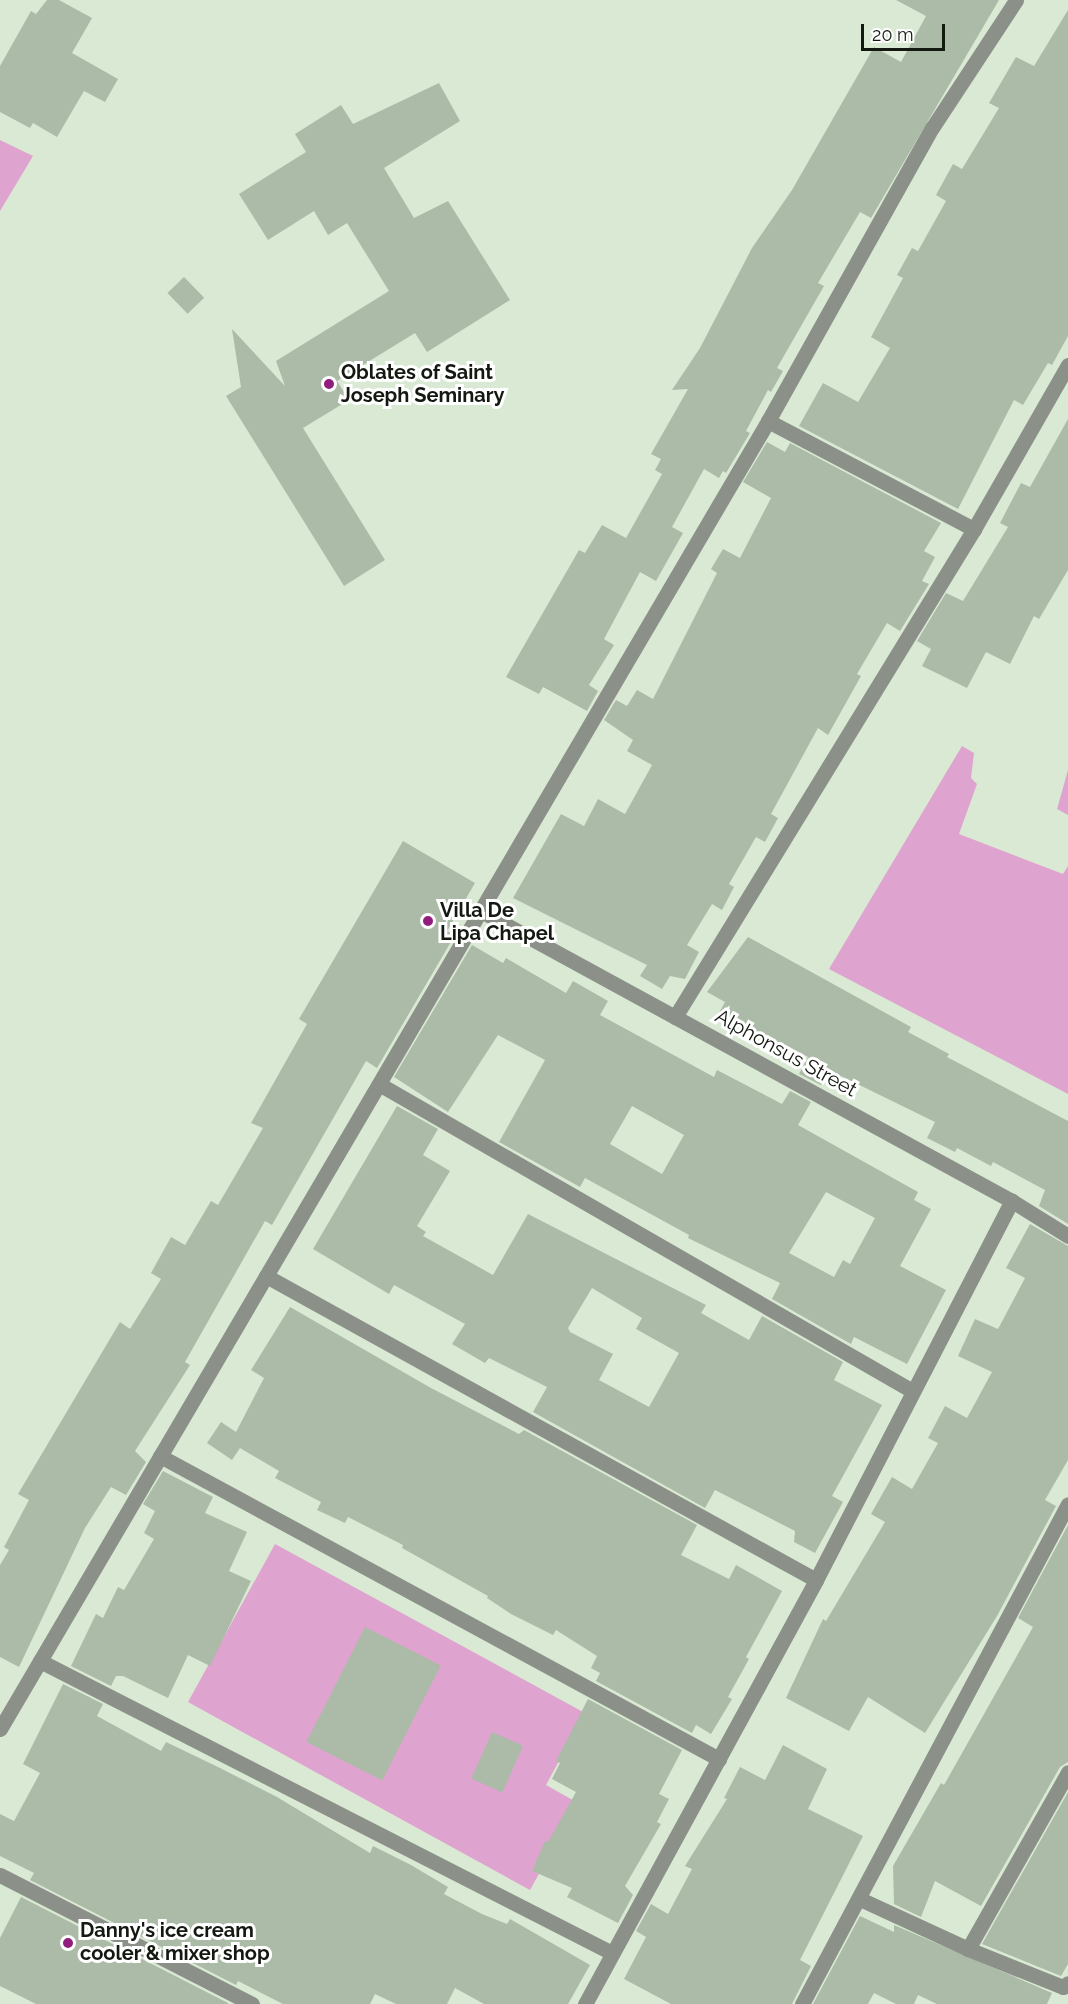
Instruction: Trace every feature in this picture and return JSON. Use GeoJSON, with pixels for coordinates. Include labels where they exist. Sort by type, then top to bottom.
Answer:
{"type":"FeatureCollection","features":[{"type":"Feature","properties":{"kind":"street"},"geometry":{"type":"LineString","coordinates":[[0,1729],[768,421],[932,128],[1016,0]]}},
{"type":"Feature","properties":{"kind":"street"},"geometry":{"type":"LineString","coordinates":[[675,1017],[974,529],[1068,365]]}},
{"type":"Feature","properties":{"kind":"street"},"geometry":{"type":"LineString","coordinates":[[768,421],[974,529]]}},
{"type":"Feature","properties":{"kind":"street","name":"Alphonsus Street"},"geometry":{"type":"LineString","coordinates":[[481,910],[1012,1200],[1068,1236]]}},
{"type":"Feature","properties":{"kind":"street"},"geometry":{"type":"LineString","coordinates":[[379,1084],[911,1390]]}},
{"type":"Feature","properties":{"kind":"street"},"geometry":{"type":"LineString","coordinates":[[585,2004],[816,1580],[911,1390],[1012,1200]]}},
{"type":"Feature","properties":{"kind":"street"},"geometry":{"type":"LineString","coordinates":[[266,1276],[816,1580]]}},
{"type":"Feature","properties":{"kind":"street"},"geometry":{"type":"LineString","coordinates":[[160,1456],[719,1759]]}},
{"type":"Feature","properties":{"kind":"street"},"geometry":{"type":"LineString","coordinates":[[802,2004],[860,1899],[1068,1504]]}},
{"type":"Feature","properties":{"kind":"street"},"geometry":{"type":"LineString","coordinates":[[40,1661],[612,1953]]}},
{"type":"Feature","properties":{"kind":"street"},"geometry":{"type":"LineString","coordinates":[[968,1949],[1068,1772]]}},
{"type":"Feature","properties":{"kind":"street"},"geometry":{"type":"LineString","coordinates":[[0,1875],[252,2004]]}},
{"type":"Feature","properties":{"kind":"street"},"geometry":{"type":"LineString","coordinates":[[860,1899],[968,1949],[1066,1985]]}},
{"type":"Feature","properties":{"kind":"shaded area"},"geometry":{"type":"Polygon","coordinates":[[[0,140],[33,156],[0,211],[0,140]]]}},
{"type":"Feature","properties":{"kind":"shaded area"},"geometry":{"type":"Polygon","coordinates":[[[962,746],[974,753],[971,778],[977,784],[959,834],[1063,874],[1068,866],[1068,1094],[829,969],[962,746]]]}},
{"type":"Feature","properties":{"kind":"shaded area"},"geometry":{"type":"Polygon","coordinates":[[[1068,770],[1068,815],[1057,809],[1068,770]]]}},
{"type":"Feature","properties":{"kind":"shaded area"},"geometry":{"type":"Polygon","coordinates":[[[275,1544],[585,1713],[546,1785],[578,1803],[530,1890],[188,1702],[275,1544]]]}},
{"type":"Feature","properties":{"kind":"building"},"geometry":{"type":"Polygon","coordinates":[[[47,0],[59,0],[92,18],[72,53],[118,79],[105,102],[84,91],[57,137],[33,123],[30,128],[0,112],[0,66],[31,11],[36,14],[47,0]]]}},
{"type":"Feature","properties":{"kind":"building"},"geometry":{"type":"Polygon","coordinates":[[[896,0],[999,0],[871,218],[860,212],[818,283],[824,286],[777,368],[783,371],[771,392],[768,390],[746,431],[750,433],[726,473],[723,471],[719,478],[704,469],[672,527],[683,533],[656,581],[640,572],[604,639],[614,645],[589,685],[598,691],[587,711],[543,687],[539,694],[506,677],[579,550],[585,553],[602,525],[626,538],[662,474],[655,470],[661,459],[651,454],[688,389],[672,390],[700,348],[752,248],[792,190],[874,47],[901,62],[926,16],[896,0]]]}},
{"type":"Feature","properties":{"kind":"building"},"geometry":{"type":"Polygon","coordinates":[[[1068,10],[1068,336],[1052,365],[1048,363],[1023,405],[1014,400],[958,509],[799,426],[823,383],[858,402],[890,348],[871,337],[903,278],[897,275],[912,248],[918,251],[946,201],[936,195],[953,164],[962,169],[999,108],[989,103],[1016,57],[1034,66],[1068,10]]]}},
{"type":"Feature","properties":{"kind":"building"},"geometry":{"type":"Polygon","coordinates":[[[439,83],[460,121],[384,168],[414,218],[448,201],[510,300],[427,352],[415,333],[337,381],[349,400],[303,428],[385,560],[344,586],[226,396],[241,387],[232,329],[285,386],[276,361],[389,291],[347,223],[328,235],[314,211],[268,240],[239,194],[306,152],[295,134],[341,105],[353,124],[439,83]]]}},
{"type":"Feature","properties":{"kind":"building"},"geometry":{"type":"Polygon","coordinates":[[[184,277],[204,298],[188,314],[167,293],[184,277]]]}},
{"type":"Feature","properties":{"kind":"building"},"geometry":{"type":"Polygon","coordinates":[[[1068,419],[1068,570],[1039,619],[1034,616],[1010,664],[986,652],[967,688],[922,666],[931,649],[917,641],[946,593],[963,601],[1008,527],[1000,523],[1021,483],[1030,487],[1068,419]]]}},
{"type":"Feature","properties":{"kind":"building"},"geometry":{"type":"Polygon","coordinates":[[[767,442],[785,452],[790,443],[941,523],[924,551],[935,557],[922,581],[929,584],[900,631],[887,623],[857,674],[861,676],[828,735],[818,728],[771,814],[778,818],[765,842],[756,837],[729,884],[734,887],[722,910],[712,904],[687,945],[699,952],[685,979],[670,976],[662,989],[640,976],[647,965],[513,898],[561,814],[584,826],[598,799],[625,814],[652,765],[627,751],[633,740],[604,720],[616,700],[627,706],[637,690],[653,699],[717,573],[711,569],[723,549],[740,558],[771,498],[743,482],[767,442]]]}},
{"type":"Feature","properties":{"kind":"building"},"geometry":{"type":"Polygon","coordinates":[[[403,841],[475,883],[447,931],[455,935],[377,1068],[366,1061],[272,1225],[265,1221],[185,1362],[190,1365],[135,1451],[146,1462],[126,1495],[111,1487],[85,1528],[19,1667],[0,1657],[0,1565],[9,1550],[4,1547],[29,1500],[18,1494],[120,1322],[130,1329],[161,1279],[151,1273],[171,1237],[185,1245],[211,1201],[218,1205],[263,1128],[251,1123],[307,1024],[299,1019],[403,841]]]}},
{"type":"Feature","properties":{"kind":"building"},"geometry":{"type":"Polygon","coordinates":[[[748,937],[911,1027],[908,1032],[949,1054],[947,1057],[1068,1121],[1068,1224],[1039,1206],[1045,1190],[993,1162],[991,1166],[957,1148],[955,1152],[927,1138],[935,1122],[841,1076],[836,1087],[824,1080],[821,1085],[799,1074],[808,1057],[719,1013],[725,1002],[707,992],[748,937]]]}},
{"type":"Feature","properties":{"kind":"building"},"geometry":{"type":"Polygon","coordinates":[[[472,945],[503,963],[506,958],[566,993],[573,981],[608,1001],[600,1015],[714,1077],[717,1070],[782,1104],[790,1091],[811,1102],[798,1125],[918,1192],[914,1200],[931,1209],[900,1266],[946,1290],[907,1364],[854,1337],[851,1344],[772,1299],[780,1283],[688,1238],[689,1235],[585,1178],[580,1187],[499,1142],[545,1060],[498,1035],[448,1112],[394,1077],[472,945]],[[632,1106],[610,1144],[662,1174],[684,1135],[632,1106]],[[826,1192],[789,1253],[834,1277],[843,1260],[850,1264],[875,1218],[826,1192]]]}},
{"type":"Feature","properties":{"kind":"building"},"geometry":{"type":"Polygon","coordinates":[[[397,1106],[438,1129],[423,1155],[450,1171],[417,1226],[426,1232],[423,1236],[493,1275],[528,1214],[706,1305],[701,1313],[749,1340],[762,1316],[843,1362],[834,1380],[882,1405],[832,1496],[843,1502],[815,1553],[794,1542],[795,1531],[715,1490],[705,1508],[533,1412],[547,1387],[489,1358],[485,1363],[452,1344],[465,1324],[394,1285],[389,1294],[313,1249],[397,1106]],[[592,1288],[568,1328],[570,1332],[613,1354],[599,1380],[649,1407],[679,1353],[636,1329],[642,1318],[592,1288]]]}},
{"type":"Feature","properties":{"kind":"building"},"geometry":{"type":"Polygon","coordinates":[[[1030,1224],[1068,1246],[1068,1460],[1045,1500],[1056,1506],[997,1616],[925,1733],[868,1697],[849,1731],[786,1698],[823,1619],[826,1621],[885,1522],[871,1514],[892,1477],[912,1489],[938,1443],[928,1438],[945,1406],[967,1418],[992,1372],[958,1356],[975,1319],[998,1329],[1025,1278],[1006,1268],[1030,1224]]]}},
{"type":"Feature","properties":{"kind":"building"},"geometry":{"type":"Polygon","coordinates":[[[290,1307],[431,1388],[519,1434],[524,1430],[697,1525],[681,1555],[729,1579],[736,1565],[782,1591],[746,1657],[749,1659],[728,1697],[732,1699],[711,1734],[696,1725],[692,1733],[596,1681],[600,1673],[591,1668],[597,1656],[556,1630],[553,1635],[511,1614],[487,1598],[488,1596],[402,1548],[403,1545],[348,1517],[345,1523],[317,1510],[321,1502],[275,1478],[279,1471],[240,1448],[232,1460],[207,1443],[221,1422],[236,1432],[264,1378],[251,1370],[290,1307]]]}},
{"type":"Feature","properties":{"kind":"building"},"geometry":{"type":"Polygon","coordinates":[[[163,1471],[213,1497],[205,1513],[247,1532],[229,1571],[251,1581],[210,1666],[188,1655],[168,1698],[123,1676],[116,1676],[111,1686],[71,1666],[96,1614],[103,1618],[118,1587],[124,1590],[154,1539],[144,1533],[155,1511],[143,1504],[163,1471]]]}},
{"type":"Feature","properties":{"kind":"building"},"geometry":{"type":"Polygon","coordinates":[[[1068,1525],[1068,1762],[1060,1767],[981,1906],[935,1881],[921,1917],[894,1904],[893,1866],[941,1783],[944,1785],[1033,1627],[1018,1618],[1068,1525]]]}},
{"type":"Feature","properties":{"kind":"building"},"geometry":{"type":"Polygon","coordinates":[[[365,1627],[441,1666],[382,1781],[306,1742],[365,1627]]]}},
{"type":"Feature","properties":{"kind":"building"},"geometry":{"type":"Polygon","coordinates":[[[63,1684],[103,1704],[97,1716],[161,1751],[166,1742],[218,1767],[277,1797],[370,1853],[373,1846],[411,1865],[448,1887],[444,1894],[507,1924],[510,1919],[590,1965],[568,2004],[484,2004],[455,1988],[447,2004],[396,2004],[375,1994],[370,2004],[283,2004],[238,1981],[236,1985],[30,1880],[34,1873],[0,1856],[0,1814],[14,1821],[40,1773],[23,1764],[63,1684]]]}},
{"type":"Feature","properties":{"kind":"building"},"geometry":{"type":"Polygon","coordinates":[[[588,1699],[682,1750],[659,1794],[669,1799],[657,1822],[661,1824],[625,1886],[633,1895],[618,1923],[567,1897],[572,1888],[532,1871],[545,1841],[548,1842],[576,1792],[552,1779],[560,1763],[556,1761],[588,1699]]]}},
{"type":"Feature","properties":{"kind":"building"},"geometry":{"type":"Polygon","coordinates":[[[492,1732],[523,1746],[502,1792],[471,1779],[492,1732]]]}},
{"type":"Feature","properties":{"kind":"building"},"geometry":{"type":"Polygon","coordinates":[[[783,1745],[827,1769],[808,1809],[863,1836],[800,1960],[811,1966],[792,2004],[671,2004],[624,1979],[646,1937],[636,1931],[651,1904],[668,1914],[692,1869],[685,1866],[727,1799],[724,1798],[740,1767],[765,1780],[783,1745]]]}},
{"type":"Feature","properties":{"kind":"building"},"geometry":{"type":"Polygon","coordinates":[[[1068,1792],[1068,1964],[1061,1976],[982,1944],[1068,1792]]]}},
{"type":"Feature","properties":{"kind":"building"},"geometry":{"type":"Polygon","coordinates":[[[21,1897],[228,2004],[36,2004],[0,1986],[0,1938],[21,1897]]]}},
{"type":"Feature","properties":{"kind":"building"},"geometry":{"type":"Polygon","coordinates":[[[860,1916],[894,1932],[894,1925],[1052,1993],[1047,2004],[937,2004],[918,1995],[914,2004],[896,2004],[874,1993],[868,2004],[813,2004],[860,1916]]]}},
{"type":"Feature","properties":{"kind":"place","name":"Oblates of Saint Joseph Seminary"},"geometry":{"type":"Point","coordinates":[329,384]}},
{"type":"Feature","properties":{"kind":"place","name":"Villa De Lipa Chapel"},"geometry":{"type":"Point","coordinates":[428,921]}},
{"type":"Feature","properties":{"kind":"place","name":"Danny's ice cream cooler & mixer shop"},"geometry":{"type":"Point","coordinates":[68,1943]}}]}
